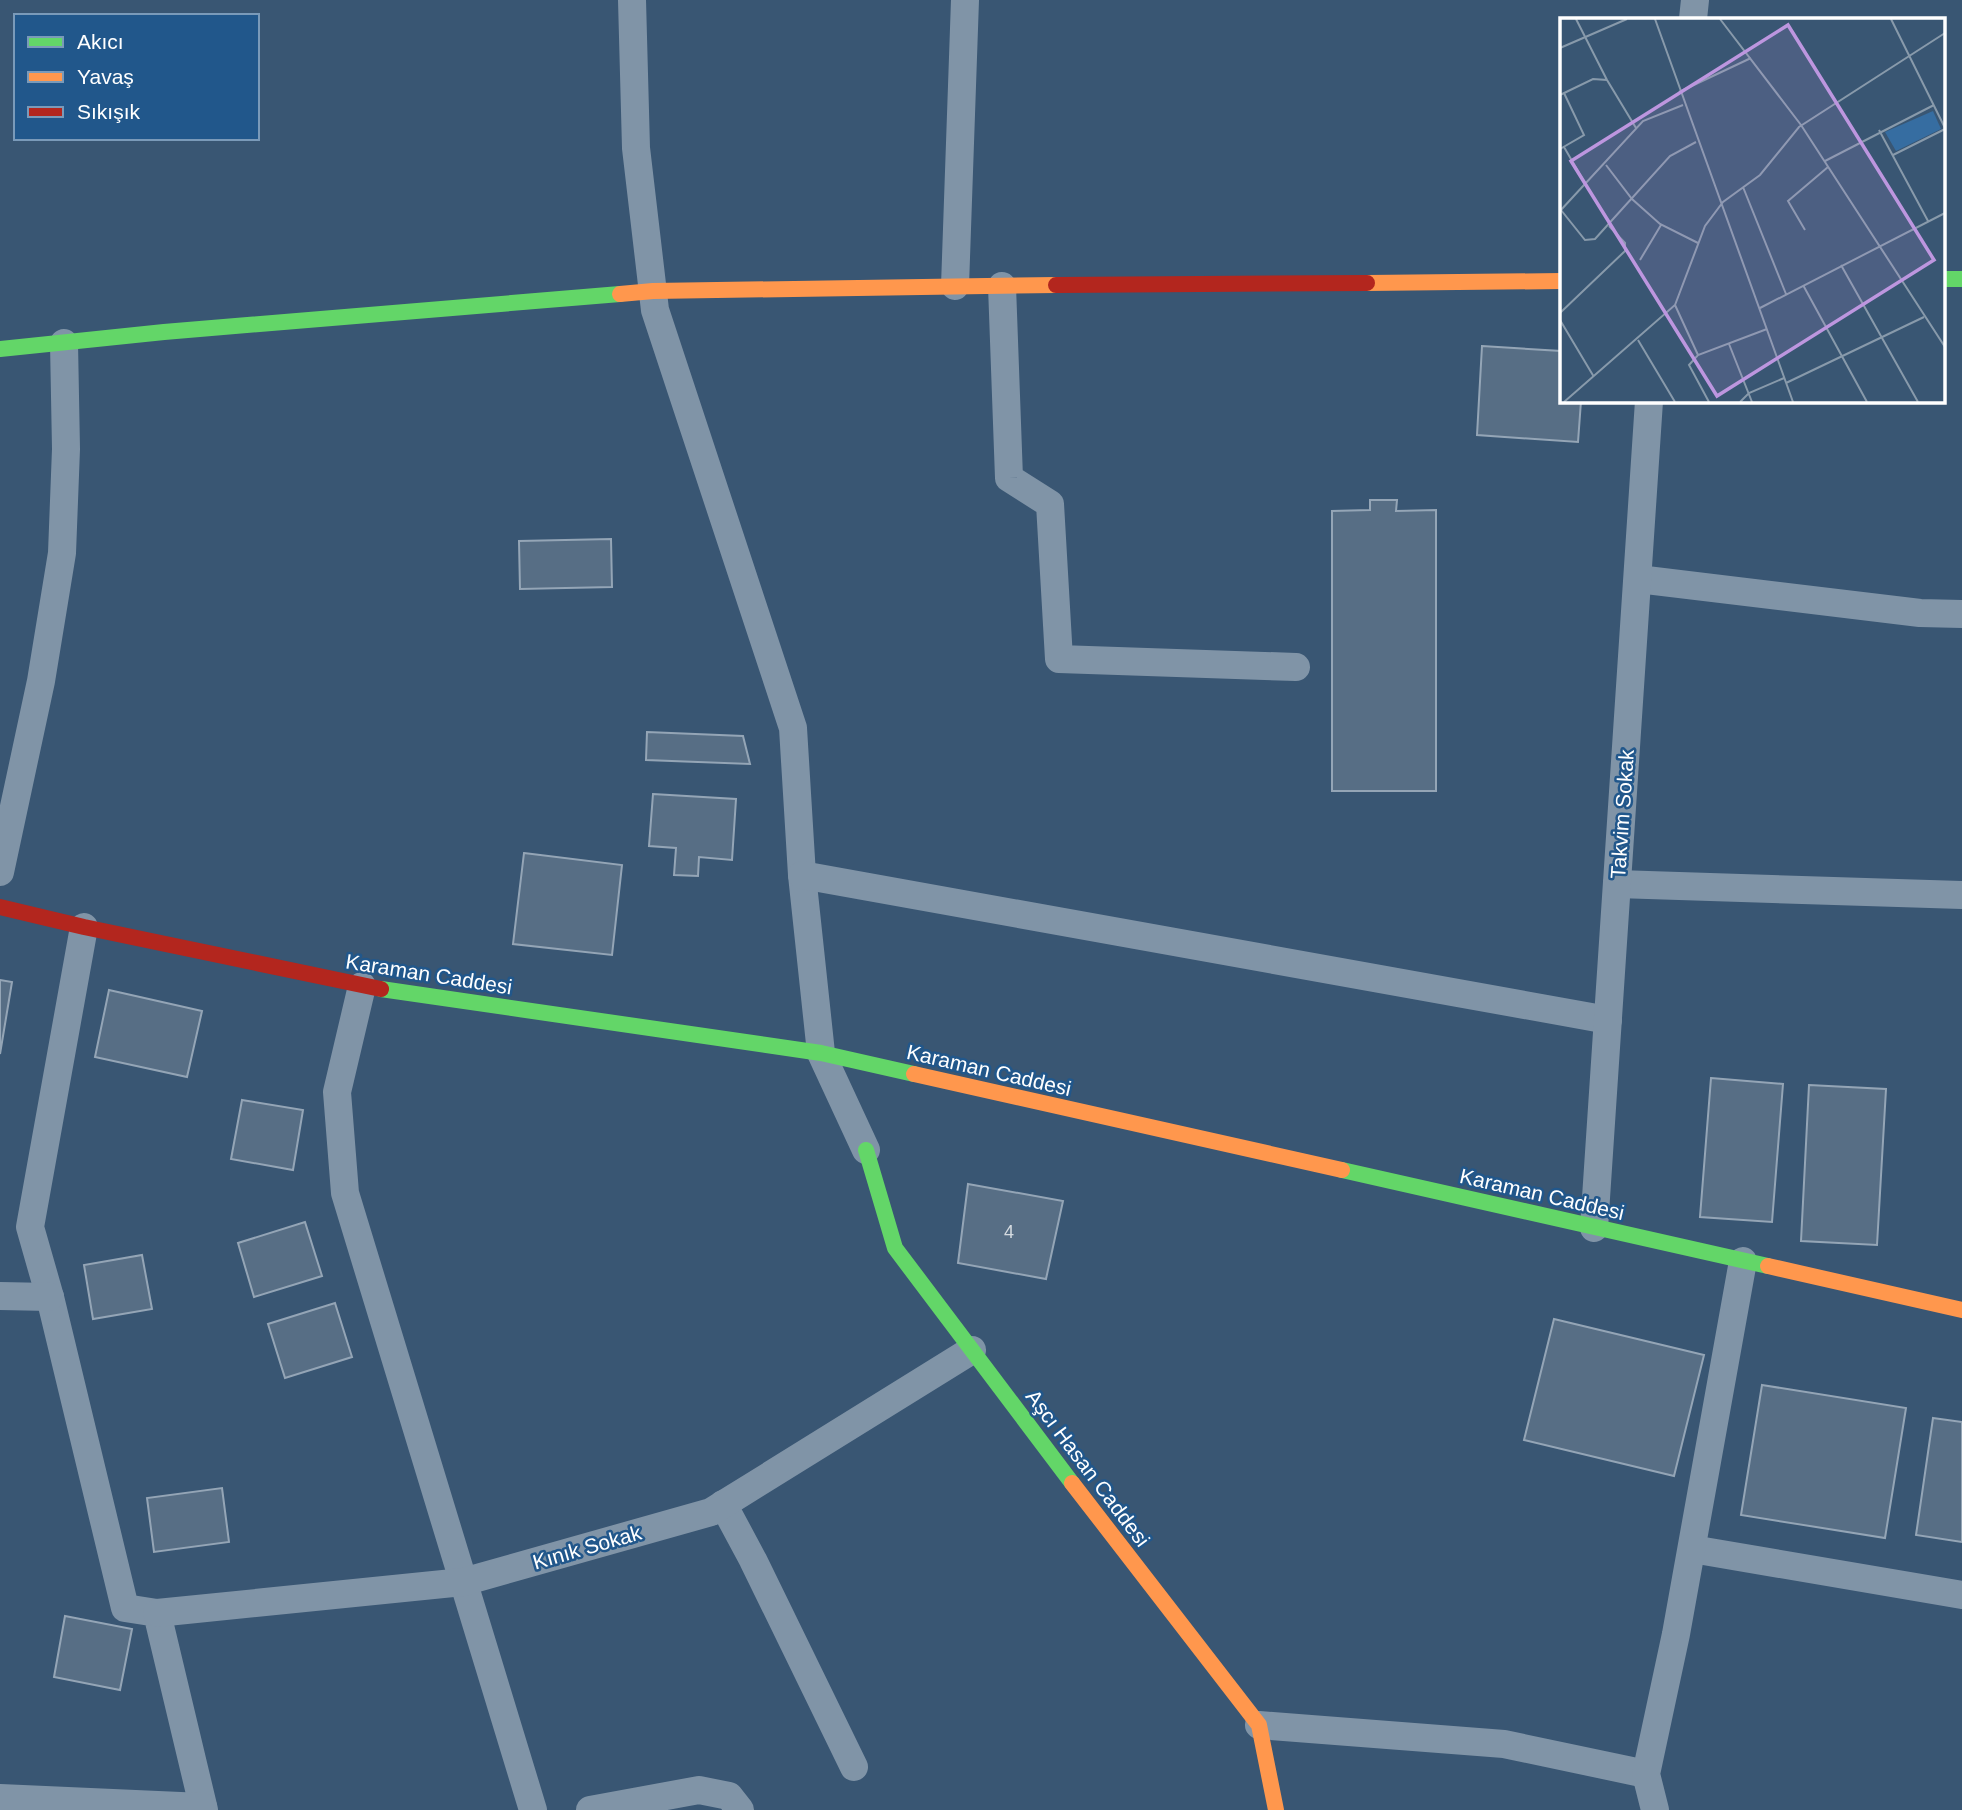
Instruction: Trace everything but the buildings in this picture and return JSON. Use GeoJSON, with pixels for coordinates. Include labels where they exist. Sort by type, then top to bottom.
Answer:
{"type":"FeatureCollection","features":[{"type":"Feature","properties":{"kind":"street"},"geometry":{"type":"LineString","coordinates":[[632,0],[636,148],[655,310],[793,728],[802,876],[821,1053],[866,1150]]}},
{"type":"Feature","properties":{"kind":"street"},"geometry":{"type":"LineString","coordinates":[[955,286],[965,0]]}},
{"type":"Feature","properties":{"kind":"street"},"geometry":{"type":"LineString","coordinates":[[1693,18],[1695,0]]}},
{"type":"Feature","properties":{"kind":"street"},"geometry":{"type":"LineString","coordinates":[[1944,279],[1962,279]]}},
{"type":"Feature","properties":{"kind":"street"},"geometry":{"type":"LineString","coordinates":[[0,349],[178,331],[653,292],[955,286],[1560,281]]}},
{"type":"Feature","properties":{"kind":"street"},"geometry":{"type":"LineString","coordinates":[[1002,286],[1009,478],[1050,503],[1059,659],[1296,667]]}},
{"type":"Feature","properties":{"kind":"street"},"geometry":{"type":"LineString","coordinates":[[0,872],[41,681],[62,553],[64,342]]}},
{"type":"Feature","properties":{"kind":"street","name":"Takvim Sokak"},"geometry":{"type":"LineString","coordinates":[[1594,1228],[1649,402]]}},
{"type":"Feature","properties":{"kind":"street"},"geometry":{"type":"LineString","coordinates":[[1637,579],[1920,613],[1962,614]]}},
{"type":"Feature","properties":{"kind":"street"},"geometry":{"type":"LineString","coordinates":[[802,876],[1608,1020]]}},
{"type":"Feature","properties":{"kind":"street"},"geometry":{"type":"LineString","coordinates":[[1617,884],[1962,895]]}},
{"type":"Feature","properties":{"kind":"street","name":"Karaman Caddesi"},"geometry":{"type":"LineString","coordinates":[[0,906],[84,928],[362,986],[821,1053],[1962,1310]]}},
{"type":"Feature","properties":{"kind":"street"},"geometry":{"type":"LineString","coordinates":[[0,1296],[50,1297],[30,1227],[84,928]]}},
{"type":"Feature","properties":{"kind":"street"},"geometry":{"type":"LineString","coordinates":[[362,986],[337,1092],[345,1193],[533,1810]]}},
{"type":"Feature","properties":{"kind":"street","name":"Aşcı Hasan Caddesi"},"geometry":{"type":"LineString","coordinates":[[866,1150],[895,1248],[1069,1480],[1259,1725],[1276,1810]]}},
{"type":"Feature","properties":{"kind":"street"},"geometry":{"type":"LineString","coordinates":[[1655,1810],[1647,1774],[1692,1549],[1743,1261]]}},
{"type":"Feature","properties":{"kind":"street","name":"Kınık Sokak"},"geometry":{"type":"LineString","coordinates":[[50,1297],[125,1608],[158,1613],[463,1582],[711,1512],[972,1350]]}},
{"type":"Feature","properties":{"kind":"street"},"geometry":{"type":"LineString","coordinates":[[723,1504],[854,1767]]}},
{"type":"Feature","properties":{"kind":"street"},"geometry":{"type":"LineString","coordinates":[[1692,1549],[1962,1595]]}},
{"type":"Feature","properties":{"kind":"street"},"geometry":{"type":"LineString","coordinates":[[0,1797],[204,1809],[158,1613]]}},
{"type":"Feature","properties":{"kind":"street"},"geometry":{"type":"LineString","coordinates":[[1259,1725],[1504,1744],[1647,1774]]}},
{"type":"Feature","properties":{"kind":"street"},"geometry":{"type":"LineString","coordinates":[[590,1810],[699,1790],[729,1796],[740,1810]]}},
{"type":"Feature","properties":{"kind":"traffic: fast"},"geometry":{"type":"LineString","coordinates":[[1944,279],[1962,279]]}},
{"type":"Feature","properties":{"kind":"traffic: fast"},"geometry":{"type":"LineString","coordinates":[[0,349],[164,332],[620,294]]}},
{"type":"Feature","properties":{"kind":"traffic: fast"},"geometry":{"type":"LineString","coordinates":[[381,989],[821,1053],[914,1074]]}},
{"type":"Feature","properties":{"kind":"traffic: fast"},"geometry":{"type":"LineString","coordinates":[[866,1150],[895,1248],[1072,1483]]}},
{"type":"Feature","properties":{"kind":"traffic: fast"},"geometry":{"type":"LineString","coordinates":[[1342,1170],[1768,1266]]}},
{"type":"Feature","properties":{"kind":"traffic: slow"},"geometry":{"type":"LineString","coordinates":[[1367,283],[1560,281]]}},
{"type":"Feature","properties":{"kind":"traffic: slow"},"geometry":{"type":"LineString","coordinates":[[620,294],[653,291],[1056,285]]}},
{"type":"Feature","properties":{"kind":"traffic: slow"},"geometry":{"type":"LineString","coordinates":[[914,1074],[1342,1170]]}},
{"type":"Feature","properties":{"kind":"traffic: slow"},"geometry":{"type":"LineString","coordinates":[[1768,1266],[1962,1310]]}},
{"type":"Feature","properties":{"kind":"traffic: slow"},"geometry":{"type":"LineString","coordinates":[[1072,1483],[1259,1725],[1276,1810]]}},
{"type":"Feature","properties":{"kind":"traffic: jam"},"geometry":{"type":"LineString","coordinates":[[1056,285],[1367,283]]}},
{"type":"Feature","properties":{"kind":"traffic: jam"},"geometry":{"type":"LineString","coordinates":[[0,907],[381,989]]}}]}
